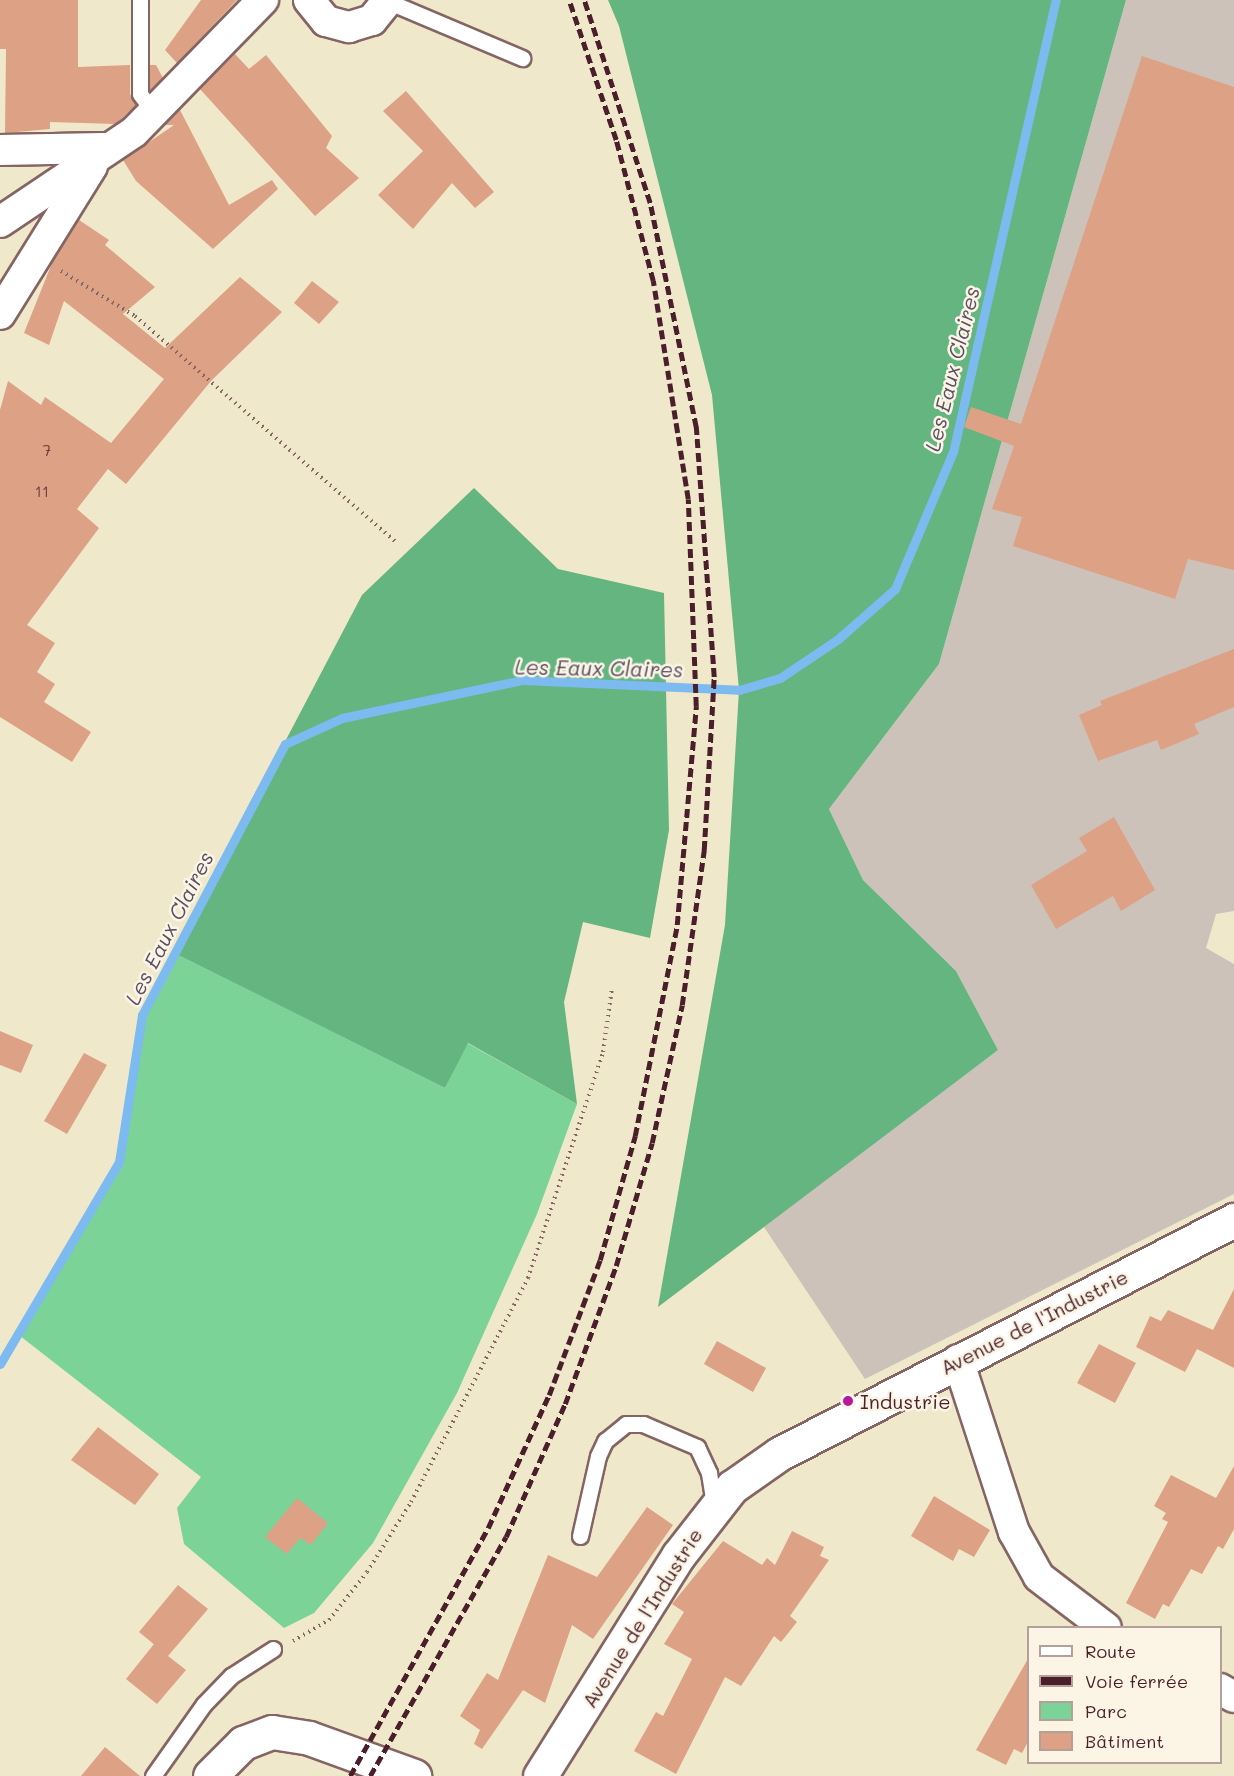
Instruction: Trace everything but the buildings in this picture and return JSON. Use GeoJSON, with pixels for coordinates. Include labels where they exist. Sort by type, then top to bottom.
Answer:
{"type":"FeatureCollection","features":[{"type":"Feature","properties":{"kind":"street"},"geometry":{"type":"LineString","coordinates":[[0,222],[103,148],[134,132],[263,0]]}},
{"type":"Feature","properties":{"kind":"street"},"geometry":{"type":"LineString","coordinates":[[309,0],[326,21],[349,27],[372,20],[387,1]]}},
{"type":"Feature","properties":{"kind":"street"},"geometry":{"type":"LineString","coordinates":[[0,150],[103,148]]}},
{"type":"Feature","properties":{"kind":"street"},"geometry":{"type":"LineString","coordinates":[[0,314],[103,148]]}},
{"type":"Feature","properties":{"kind":"street","name":"Avenue de l'Industrie"},"geometry":{"type":"LineString","coordinates":[[540,1776],[714,1505],[779,1454],[1234,1220]]}},
{"type":"Feature","properties":{"kind":"street"},"geometry":{"type":"LineString","coordinates":[[958,1360],[1014,1532],[1034,1568],[1084,1616],[1102,1626]]}},
{"type":"Feature","properties":{"kind":"street"},"geometry":{"type":"LineString","coordinates":[[210,1776],[243,1743],[272,1732],[309,1738],[414,1776]]}},
{"type":"Feature","properties":{"kind":"lane"},"geometry":{"type":"LineString","coordinates":[[140,0],[140,94],[153,111]]}},
{"type":"Feature","properties":{"kind":"lane"},"geometry":{"type":"LineString","coordinates":[[387,1],[522,58]]}},
{"type":"Feature","properties":{"kind":"lane"},"geometry":{"type":"LineString","coordinates":[[580,1536],[598,1456],[605,1441],[626,1424],[643,1424],[697,1447],[709,1473],[714,1505]]}},
{"type":"Feature","properties":{"kind":"lane"},"geometry":{"type":"LineString","coordinates":[[153,1776],[204,1704],[231,1676],[273,1649]]}},
{"type":"Feature","properties":{"kind":"path"},"geometry":{"type":"LineString","coordinates":[[36,256],[135,316],[396,542]]}},
{"type":"Feature","properties":{"kind":"path"},"geometry":{"type":"LineString","coordinates":[[273,1649],[329,1620],[346,1602],[411,1502],[464,1402],[532,1269],[603,1052],[612,988]]}},
{"type":"Feature","properties":{"kind":"shaded area"},"geometry":{"type":"Polygon","coordinates":[[[1126,0],[1234,0],[1234,911],[1216,914],[1206,948],[1234,964],[1234,1194],[865,1379],[762,1224],[998,1050],[956,971],[863,880],[829,809],[939,664],[1126,0]]]}},
{"type":"Feature","properties":{"kind":"green space"},"geometry":{"type":"Polygon","coordinates":[[[608,0],[1126,0],[939,664],[829,809],[863,880],[956,971],[998,1050],[658,1307],[725,925],[739,690],[712,395],[619,26],[608,0]]]}},
{"type":"Feature","properties":{"kind":"green space"},"geometry":{"type":"Polygon","coordinates":[[[474,488],[558,569],[664,593],[669,830],[650,938],[583,922],[564,1002],[577,1104],[468,1043],[445,1088],[174,953],[362,595],[474,488]]]}},
{"type":"Feature","properties":{"kind":"green space"},"geometry":{"type":"Polygon","coordinates":[[[174,953],[445,1088],[467,1043],[577,1104],[537,1214],[457,1393],[373,1543],[314,1613],[284,1628],[184,1544],[177,1508],[201,1477],[15,1332],[119,1162],[142,1015],[174,953]]]}},
{"type":"Feature","properties":{"kind":"waterway","name":"Les Eaux Claires"},"geometry":{"type":"LineString","coordinates":[[0,1364],[119,1162],[142,1015],[285,744],[342,718],[522,680],[739,690],[780,678],[838,639],[895,589],[953,452],[1056,0]]}},
{"type":"Feature","properties":{"kind":"railway"},"geometry":{"type":"LineString","coordinates":[[350,1776],[488,1528],[549,1395],[600,1260],[635,1136],[677,925],[696,706],[688,499],[653,281],[616,140],[569,0]]}},
{"type":"Feature","properties":{"kind":"railway"},"geometry":{"type":"LineString","coordinates":[[370,1776],[506,1537],[565,1404],[616,1266],[652,1143],[682,1005],[704,850],[714,677],[696,427],[650,203],[584,0]]}},
{"type":"Feature","properties":{"kind":"place","name":"Industrie"},"geometry":{"type":"Point","coordinates":[848,1401]}}]}
